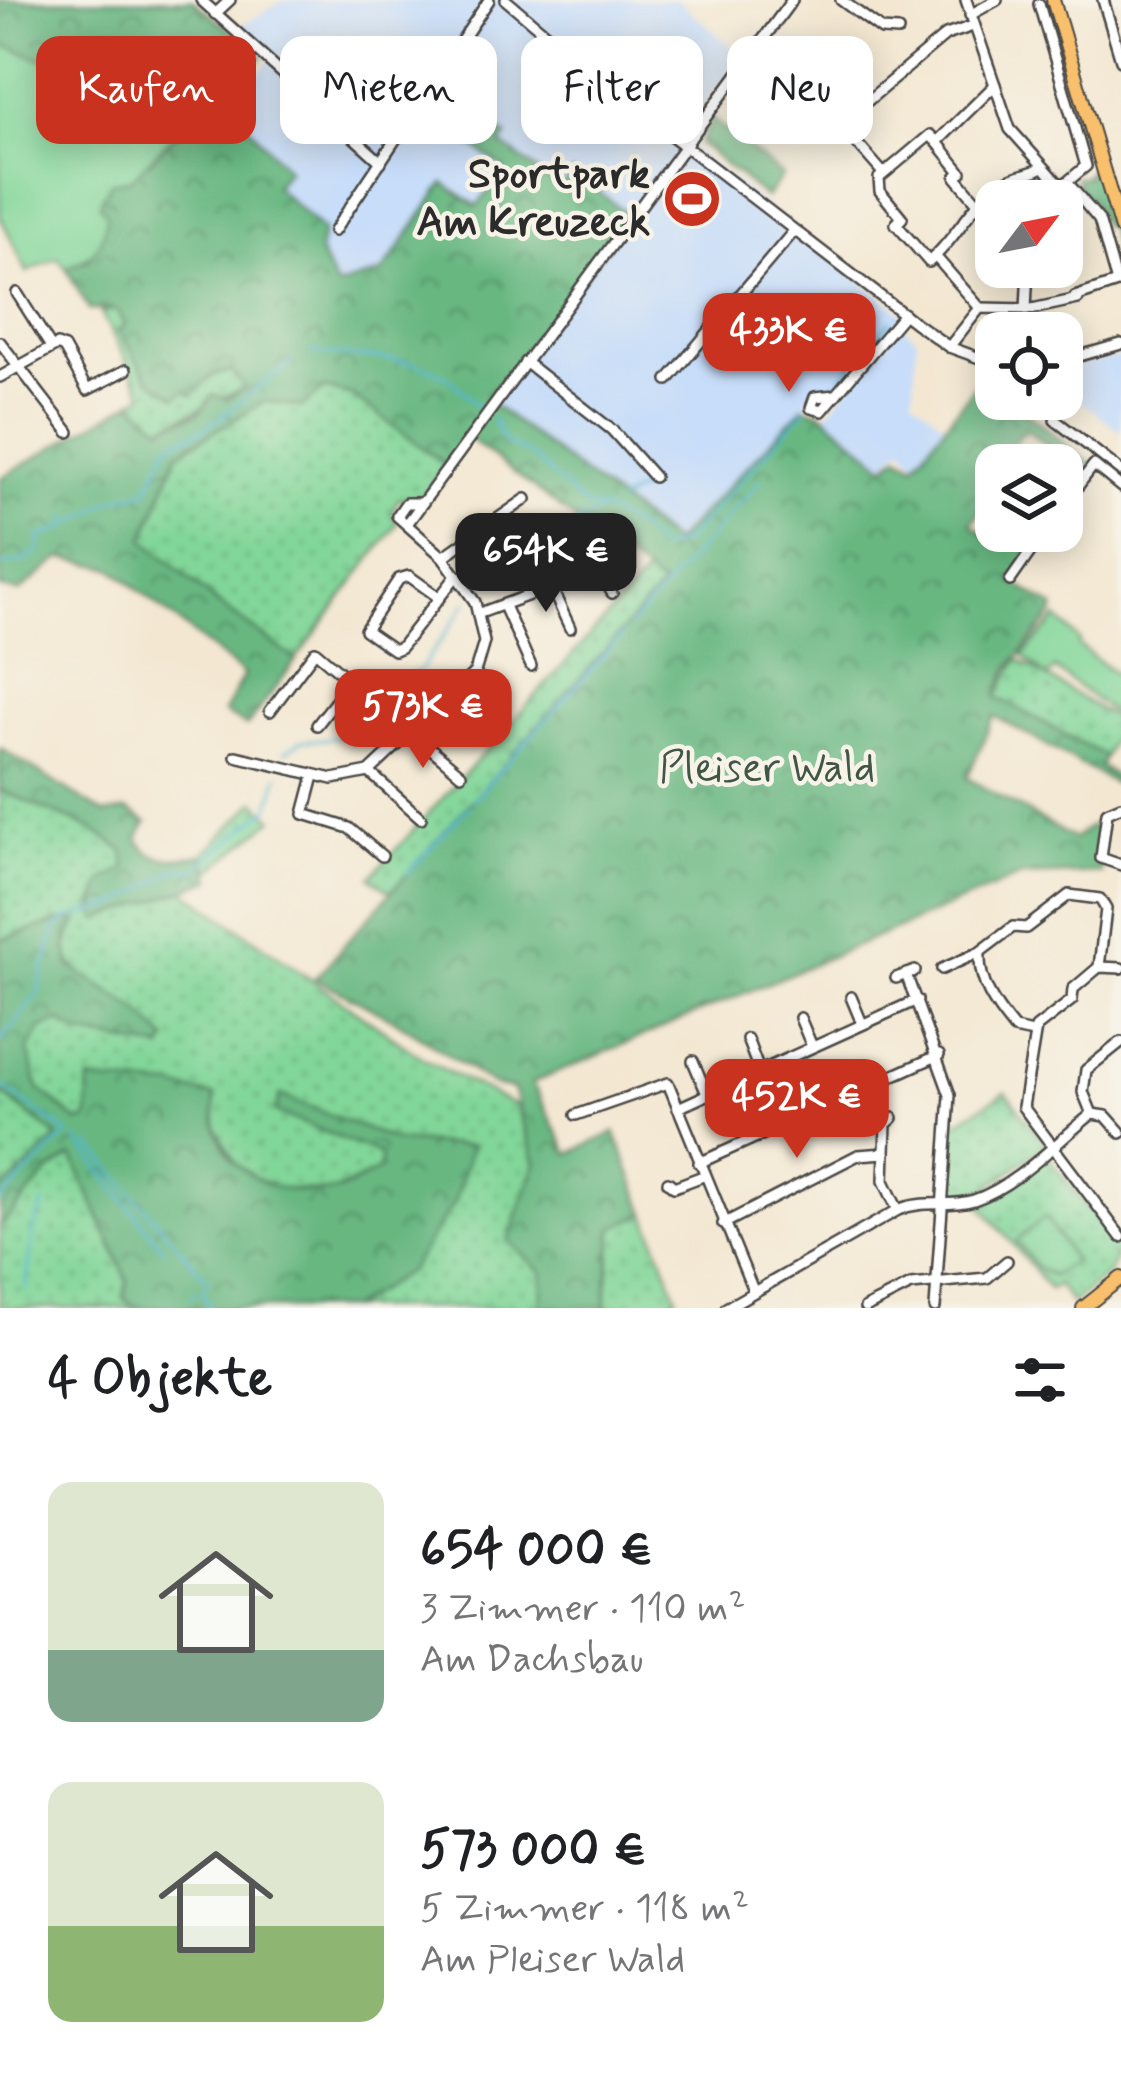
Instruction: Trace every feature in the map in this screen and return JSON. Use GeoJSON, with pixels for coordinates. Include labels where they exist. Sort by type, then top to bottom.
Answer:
{"type":"FeatureCollection","features":[{"type":"Feature","properties":{"kind":"main road"},"geometry":{"type":"LineString","coordinates":[[1046,2],[1121,229]]}},
{"type":"Feature","properties":{"kind":"main road"},"geometry":{"type":"LineString","coordinates":[[1083,1308],[1121,1278]]}},
{"type":"Feature","properties":{"kind":"street"},"geometry":{"type":"LineString","coordinates":[[201,0],[381,162]]}},
{"type":"Feature","properties":{"kind":"street"},"geometry":{"type":"LineString","coordinates":[[215,14],[230,0]]}},
{"type":"Feature","properties":{"kind":"street"},"geometry":{"type":"LineString","coordinates":[[334,231],[489,0]]}},
{"type":"Feature","properties":{"kind":"street"},"geometry":{"type":"LineString","coordinates":[[506,0],[794,231],[949,347],[975,356]]}},
{"type":"Feature","properties":{"kind":"street"},"geometry":{"type":"LineString","coordinates":[[765,36],[792,0]]}},
{"type":"Feature","properties":{"kind":"street"},"geometry":{"type":"LineString","coordinates":[[841,0],[882,30],[898,31]]}},
{"type":"Feature","properties":{"kind":"street"},"geometry":{"type":"LineString","coordinates":[[966,0],[1010,129],[1055,180]]}},
{"type":"Feature","properties":{"kind":"street"},"geometry":{"type":"LineString","coordinates":[[873,96],[946,35],[997,0]]}},
{"type":"Feature","properties":{"kind":"street"},"geometry":{"type":"LineString","coordinates":[[1103,0],[1121,60]]}},
{"type":"Feature","properties":{"kind":"street"},"geometry":{"type":"LineString","coordinates":[[1046,2],[1086,166],[1069,180]]}},
{"type":"Feature","properties":{"kind":"street"},"geometry":{"type":"LineString","coordinates":[[937,142],[995,85]]}},
{"type":"Feature","properties":{"kind":"street"},"geometry":{"type":"LineString","coordinates":[[407,524],[727,88]]}},
{"type":"Feature","properties":{"kind":"street"},"geometry":{"type":"LineString","coordinates":[[975,198],[930,135],[883,173],[880,191],[902,218],[896,224],[929,262],[975,209]]}},
{"type":"Feature","properties":{"kind":"street"},"geometry":{"type":"LineString","coordinates":[[859,144],[883,173]]}},
{"type":"Feature","properties":{"kind":"street"},"geometry":{"type":"LineString","coordinates":[[1009,180],[1042,167]]}},
{"type":"Feature","properties":{"kind":"street"},"geometry":{"type":"LineString","coordinates":[[935,256],[980,308],[1026,309],[1078,299],[1117,284],[1099,220],[1083,201]]}},
{"type":"Feature","properties":{"kind":"street"},"geometry":{"type":"LineString","coordinates":[[668,380],[794,231]]}},
{"type":"Feature","properties":{"kind":"street"},"geometry":{"type":"LineString","coordinates":[[1026,309],[1027,288]]}},
{"type":"Feature","properties":{"kind":"street"},"geometry":{"type":"LineString","coordinates":[[17,293],[51,347]]}},
{"type":"Feature","properties":{"kind":"street"},"geometry":{"type":"LineString","coordinates":[[949,347],[980,308]]}},
{"type":"Feature","properties":{"kind":"street"},"geometry":{"type":"LineString","coordinates":[[836,395],[904,314]]}},
{"type":"Feature","properties":{"kind":"street"},"geometry":{"type":"LineString","coordinates":[[0,342],[69,432]]}},
{"type":"Feature","properties":{"kind":"street"},"geometry":{"type":"LineString","coordinates":[[1083,355],[1121,344]]}},
{"type":"Feature","properties":{"kind":"street"},"geometry":{"type":"LineString","coordinates":[[0,376],[51,347],[64,347],[87,390],[126,370]]}},
{"type":"Feature","properties":{"kind":"street"},"geometry":{"type":"LineString","coordinates":[[525,362],[612,430],[654,477]]}},
{"type":"Feature","properties":{"kind":"street"},"geometry":{"type":"LineString","coordinates":[[1054,420],[1121,471]]}},
{"type":"Feature","properties":{"kind":"street"},"geometry":{"type":"LineString","coordinates":[[1083,479],[1101,456]]}},
{"type":"Feature","properties":{"kind":"street"},"geometry":{"type":"LineString","coordinates":[[1093,466],[1121,487]]}},
{"type":"Feature","properties":{"kind":"street"},"geometry":{"type":"LineString","coordinates":[[443,557],[526,499]]}},
{"type":"Feature","properties":{"kind":"street"},"geometry":{"type":"LineString","coordinates":[[236,757],[314,776],[349,778],[369,772],[416,734],[475,672],[484,642],[480,613],[443,557],[396,510],[413,500],[422,503]]}},
{"type":"Feature","properties":{"kind":"street"},"geometry":{"type":"LineString","coordinates":[[1010,581],[1030,552]]}},
{"type":"Feature","properties":{"kind":"street"},"geometry":{"type":"LineString","coordinates":[[480,613],[505,608],[550,587],[590,553],[612,593]]}},
{"type":"Feature","properties":{"kind":"street"},"geometry":{"type":"LineString","coordinates":[[437,596],[409,576],[399,579],[365,630],[394,650],[401,647],[457,575]]}},
{"type":"Feature","properties":{"kind":"street"},"geometry":{"type":"LineString","coordinates":[[550,587],[570,628]]}},
{"type":"Feature","properties":{"kind":"street"},"geometry":{"type":"LineString","coordinates":[[505,608],[531,667]]}},
{"type":"Feature","properties":{"kind":"street"},"geometry":{"type":"LineString","coordinates":[[270,711],[315,651],[461,774]]}},
{"type":"Feature","properties":{"kind":"street"},"geometry":{"type":"LineString","coordinates":[[475,672],[499,725]]}},
{"type":"Feature","properties":{"kind":"street"},"geometry":{"type":"LineString","coordinates":[[317,725],[352,680]]}},
{"type":"Feature","properties":{"kind":"street"},"geometry":{"type":"LineString","coordinates":[[369,772],[421,818]]}},
{"type":"Feature","properties":{"kind":"street"},"geometry":{"type":"LineString","coordinates":[[314,776],[304,814],[349,828],[382,856]]}},
{"type":"Feature","properties":{"kind":"street"},"geometry":{"type":"LineString","coordinates":[[1121,806],[1107,812],[1101,857],[1121,865]]}},
{"type":"Feature","properties":{"kind":"street"},"geometry":{"type":"LineString","coordinates":[[942,969],[980,952],[1013,927],[1026,928],[1069,896],[1100,899],[1106,909],[1100,967],[1033,1033],[1023,1107],[1121,1237]]}},
{"type":"Feature","properties":{"kind":"street"},"geometry":{"type":"LineString","coordinates":[[980,952],[979,972],[990,987],[991,1001],[1014,1030],[1033,1033]]}},
{"type":"Feature","properties":{"kind":"street"},"geometry":{"type":"LineString","coordinates":[[1100,967],[1121,968]]}},
{"type":"Feature","properties":{"kind":"street"},"geometry":{"type":"LineString","coordinates":[[906,974],[950,1096],[935,1308]]}},
{"type":"Feature","properties":{"kind":"street"},"geometry":{"type":"LineString","coordinates":[[851,997],[861,1021]]}},
{"type":"Feature","properties":{"kind":"street"},"geometry":{"type":"LineString","coordinates":[[678,1108],[861,1021],[918,1003]]}},
{"type":"Feature","properties":{"kind":"street"},"geometry":{"type":"LineString","coordinates":[[800,1018],[811,1044]]}},
{"type":"Feature","properties":{"kind":"street"},"geometry":{"type":"LineString","coordinates":[[746,1039],[758,1068]]}},
{"type":"Feature","properties":{"kind":"street"},"geometry":{"type":"LineString","coordinates":[[1092,1114],[1092,1103],[1083,1092],[1086,1070],[1121,1042]]}},
{"type":"Feature","properties":{"kind":"street"},"geometry":{"type":"LineString","coordinates":[[699,1163],[938,1055]]}},
{"type":"Feature","properties":{"kind":"street"},"geometry":{"type":"LineString","coordinates":[[693,1061],[707,1094]]}},
{"type":"Feature","properties":{"kind":"street"},"geometry":{"type":"LineString","coordinates":[[576,1115],[668,1083],[753,1290]]}},
{"type":"Feature","properties":{"kind":"street"},"geometry":{"type":"LineString","coordinates":[[726,1308],[898,1210],[991,1192],[1092,1114]]}},
{"type":"Feature","properties":{"kind":"street"},"geometry":{"type":"LineString","coordinates":[[1092,1114],[1106,1117],[1121,1133]]}},
{"type":"Feature","properties":{"kind":"street"},"geometry":{"type":"LineString","coordinates":[[893,1118],[886,1124],[884,1181],[898,1210]]}},
{"type":"Feature","properties":{"kind":"street"},"geometry":{"type":"LineString","coordinates":[[723,1224],[858,1155],[885,1153]]}},
{"type":"Feature","properties":{"kind":"street"},"geometry":{"type":"LineString","coordinates":[[668,1182],[674,1187],[703,1176]]}},
{"type":"Feature","properties":{"kind":"street"},"geometry":{"type":"LineString","coordinates":[[865,1308],[902,1288],[987,1278],[1007,1262]]}},
{"type":"Feature","properties":{"kind":"shaded area"},"geometry":{"type":"Polygon","coordinates":[[[284,0],[677,0],[727,42],[727,77],[703,108],[703,36],[521,36],[521,144],[685,144],[904,314],[836,395],[810,394],[804,407],[674,544],[488,402],[630,217],[573,172],[561,188],[501,143],[497,136],[497,36],[280,36],[280,144],[496,144],[505,169],[476,207],[444,184],[382,273],[336,287],[319,252],[323,230],[275,185],[288,170],[256,134],[256,75],[275,56],[256,43],[256,36],[236,29],[284,0]]]}},
{"type":"Feature","properties":{"kind":"shaded area"},"geometry":{"type":"Polygon","coordinates":[[[902,325],[917,338],[913,398],[945,424],[916,462],[903,446],[885,464],[824,417],[902,325]]]}},
{"type":"Feature","properties":{"kind":"shaded area"},"geometry":{"type":"Polygon","coordinates":[[[1121,356],[1121,431],[1083,404],[1083,364],[1121,356]]]}},
{"type":"Feature","properties":{"kind":"green space","name":"Pleiser Wald"},"geometry":{"type":"Polygon","coordinates":[[[0,0],[192,0],[238,36],[36,36],[36,57],[0,44],[0,0]]]}},
{"type":"Feature","properties":{"kind":"green space"},"geometry":{"type":"Polygon","coordinates":[[[1040,0],[1048,0],[1121,248],[1121,270],[1114,264],[1119,262],[1108,225],[1103,226],[1089,197],[1083,196],[1083,180],[1077,180],[1093,165],[1067,75],[1061,76],[1061,50],[1053,49],[1040,0]]]}},
{"type":"Feature","properties":{"kind":"green space"},"geometry":{"type":"Polygon","coordinates":[[[0,44],[36,57],[36,144],[165,144],[131,179],[111,182],[99,204],[107,214],[100,242],[91,254],[66,268],[58,258],[27,272],[0,216],[0,44]]]}},
{"type":"Feature","properties":{"kind":"green space"},"geometry":{"type":"Polygon","coordinates":[[[712,119],[727,131],[727,144],[743,144],[782,176],[766,198],[700,144],[712,119]]]}},
{"type":"Feature","properties":{"kind":"green space","name":"Pleiser Wald"},"geometry":{"type":"Polygon","coordinates":[[[497,128],[507,136],[501,144],[560,188],[573,172],[630,216],[489,402],[674,543],[804,407],[821,412],[886,466],[899,455],[915,464],[975,386],[975,420],[1035,420],[1065,444],[1046,444],[1025,429],[1014,444],[975,444],[975,519],[971,524],[975,552],[1031,552],[1011,581],[1054,607],[1008,669],[997,697],[1104,756],[1100,766],[1121,780],[1121,787],[994,716],[967,778],[1074,839],[1091,826],[1100,829],[1101,873],[1021,876],[532,1083],[569,1154],[615,1132],[646,1213],[613,1228],[605,1308],[540,1308],[543,1273],[508,1241],[536,1163],[513,1089],[493,1085],[397,1021],[315,978],[662,586],[467,437],[446,465],[353,396],[325,388],[302,407],[265,401],[178,453],[144,539],[217,603],[296,660],[247,726],[224,713],[244,675],[112,568],[61,558],[19,592],[0,588],[0,478],[132,402],[162,427],[199,413],[213,395],[228,399],[244,388],[232,371],[213,375],[192,395],[185,390],[177,397],[150,380],[118,331],[125,324],[117,310],[89,310],[66,268],[90,259],[99,204],[111,182],[149,162],[167,144],[256,144],[256,134],[288,170],[275,186],[323,231],[319,252],[336,287],[382,273],[444,183],[477,206],[505,169],[472,145],[497,144],[497,128]]]}},
{"type":"Feature","properties":{"kind":"green space"},"geometry":{"type":"Polygon","coordinates":[[[117,309],[126,324],[119,332],[150,380],[177,396],[185,390],[192,395],[213,374],[233,371],[244,388],[161,427],[132,402],[144,394],[101,313],[117,309]]]}},
{"type":"Feature","properties":{"kind":"green space"},"geometry":{"type":"Polygon","coordinates":[[[325,388],[353,396],[446,465],[424,494],[398,500],[392,513],[397,524],[296,660],[217,603],[144,540],[178,453],[265,401],[302,407],[325,388]]]}},
{"type":"Feature","properties":{"kind":"green space","name":"Pleiser Wald"},"geometry":{"type":"Polygon","coordinates":[[[1083,458],[1093,466],[1083,479],[1083,458]]]}},
{"type":"Feature","properties":{"kind":"green space"},"geometry":{"type":"Polygon","coordinates":[[[646,574],[662,586],[391,892],[371,877],[646,574]]]}},
{"type":"Feature","properties":{"kind":"green space"},"geometry":{"type":"Polygon","coordinates":[[[1057,618],[1080,641],[1078,645],[1115,674],[1121,669],[1119,718],[1055,669],[1047,677],[1023,655],[1057,618]]]}},
{"type":"Feature","properties":{"kind":"green space"},"geometry":{"type":"Polygon","coordinates":[[[1018,659],[1121,723],[1121,737],[1114,735],[1104,756],[996,697],[1018,659]]]}},
{"type":"Feature","properties":{"kind":"green space"},"geometry":{"type":"Polygon","coordinates":[[[0,748],[105,814],[127,810],[147,822],[138,838],[150,853],[166,858],[203,855],[212,880],[98,920],[93,909],[103,881],[126,869],[124,851],[92,829],[0,790],[0,748]]]}},
{"type":"Feature","properties":{"kind":"green space"},"geometry":{"type":"Polygon","coordinates":[[[0,790],[92,829],[124,851],[126,869],[103,881],[93,908],[98,919],[184,890],[427,1061],[516,1106],[536,1163],[508,1240],[544,1273],[540,1308],[350,1308],[409,1270],[470,1146],[396,1141],[280,1096],[276,1112],[381,1154],[380,1170],[332,1192],[271,1188],[239,1168],[213,1124],[89,1081],[88,1119],[78,1122],[38,1088],[28,1050],[41,1028],[60,1021],[86,979],[67,953],[77,923],[60,921],[0,940],[0,790]]]}},
{"type":"Feature","properties":{"kind":"green space"},"geometry":{"type":"Polygon","coordinates":[[[256,801],[274,819],[209,872],[203,855],[256,801]]]}},
{"type":"Feature","properties":{"kind":"green space"},"geometry":{"type":"Polygon","coordinates":[[[60,921],[78,921],[66,940],[70,966],[140,1012],[167,1040],[163,1049],[80,1034],[60,1021],[41,1028],[28,1050],[38,1088],[78,1122],[88,1119],[89,1081],[171,1087],[215,1096],[221,1141],[232,1158],[263,1182],[305,1192],[334,1191],[355,1183],[380,1169],[380,1154],[275,1112],[280,1095],[396,1141],[471,1146],[454,1203],[409,1271],[350,1308],[135,1308],[123,1297],[128,1281],[72,1156],[49,1172],[0,1227],[0,1186],[6,1188],[58,1137],[0,1092],[0,940],[60,921]]]}},
{"type":"Feature","properties":{"kind":"green space"},"geometry":{"type":"Polygon","coordinates":[[[0,1092],[59,1137],[6,1189],[0,1186],[0,1092]]]}},
{"type":"Feature","properties":{"kind":"green space"},"geometry":{"type":"Polygon","coordinates":[[[1006,1092],[1045,1144],[988,1189],[952,1199],[947,1194],[954,1124],[1006,1092]]]}},
{"type":"Feature","properties":{"kind":"green space"},"geometry":{"type":"Polygon","coordinates":[[[1047,1155],[1119,1248],[1110,1272],[1072,1304],[1058,1285],[1050,1290],[980,1204],[1047,1155]]]}},
{"type":"Feature","properties":{"kind":"green space"},"geometry":{"type":"Polygon","coordinates":[[[72,1156],[128,1281],[123,1297],[135,1308],[0,1308],[0,1227],[49,1172],[72,1156]]]}},
{"type":"Feature","properties":{"kind":"green space"},"geometry":{"type":"Polygon","coordinates":[[[646,1213],[677,1297],[659,1308],[605,1308],[613,1228],[646,1213]]]}},
{"type":"Feature","properties":{"kind":"green space"},"geometry":{"type":"Polygon","coordinates":[[[1045,1217],[1074,1261],[1052,1276],[1037,1268],[1016,1241],[1045,1217]]]}},
{"type":"Feature","properties":{"kind":"waterway"},"geometry":{"type":"LineString","coordinates":[[842,376],[890,321]]}},
{"type":"Feature","properties":{"kind":"waterway"},"geometry":{"type":"LineString","coordinates":[[311,351],[423,366],[450,379],[481,409]]}},
{"type":"Feature","properties":{"kind":"waterway"},"geometry":{"type":"LineString","coordinates":[[0,566],[24,561],[40,549],[40,537],[66,527],[68,517],[72,524],[114,499],[147,490],[170,443],[206,428],[292,362]]}},
{"type":"Feature","properties":{"kind":"waterway"},"geometry":{"type":"LineString","coordinates":[[828,390],[836,383]]}},
{"type":"Feature","properties":{"kind":"waterway"},"geometry":{"type":"LineString","coordinates":[[474,590],[499,568],[602,509],[637,528],[660,549],[685,542],[806,408]]}},
{"type":"Feature","properties":{"kind":"waterway"},"geometry":{"type":"LineString","coordinates":[[493,419],[504,442],[532,456],[584,505],[601,509]]}},
{"type":"Feature","properties":{"kind":"waterway"},"geometry":{"type":"LineString","coordinates":[[629,627],[761,480]]}},
{"type":"Feature","properties":{"kind":"waterway"},"geometry":{"type":"LineString","coordinates":[[619,502],[647,485]]}},
{"type":"Feature","properties":{"kind":"waterway"},"geometry":{"type":"LineString","coordinates":[[386,698],[423,666],[467,602]]}},
{"type":"Feature","properties":{"kind":"waterway"},"geometry":{"type":"LineString","coordinates":[[515,754],[623,634]]}},
{"type":"Feature","properties":{"kind":"waterway"},"geometry":{"type":"LineString","coordinates":[[285,752],[301,741],[340,738],[375,707]]}},
{"type":"Feature","properties":{"kind":"waterway"},"geometry":{"type":"LineString","coordinates":[[473,800],[513,756]]}},
{"type":"Feature","properties":{"kind":"waterway"},"geometry":{"type":"LineString","coordinates":[[0,1042],[37,995],[55,930],[69,918],[118,904],[180,868],[193,871],[269,808],[279,775]]}},
{"type":"Feature","properties":{"kind":"waterway"},"geometry":{"type":"LineString","coordinates":[[407,874],[469,806]]}},
{"type":"Feature","properties":{"kind":"waterway"},"geometry":{"type":"LineString","coordinates":[[0,1085],[68,1133],[0,1201]]}},
{"type":"Feature","properties":{"kind":"waterway"},"geometry":{"type":"LineString","coordinates":[[76,1139],[164,1250]]}},
{"type":"Feature","properties":{"kind":"waterway"},"geometry":{"type":"LineString","coordinates":[[90,1144],[209,1282]]}},
{"type":"Feature","properties":{"kind":"waterway"},"geometry":{"type":"LineString","coordinates":[[32,1235],[43,1204]]}},
{"type":"Feature","properties":{"kind":"waterway"},"geometry":{"type":"LineString","coordinates":[[26,1290],[32,1238]]}},
{"type":"Feature","properties":{"kind":"waterway"},"geometry":{"type":"LineString","coordinates":[[205,1287],[202,1291],[209,1308]]}},
{"type":"Feature","properties":{"kind":"waterway"},"geometry":{"type":"LineString","coordinates":[[190,1298],[194,1293]]}},
{"type":"Feature","properties":{"kind":"place","name":"Sportpark Am Kreuzeck"},"geometry":{"type":"Point","coordinates":[692,199]}}]}
